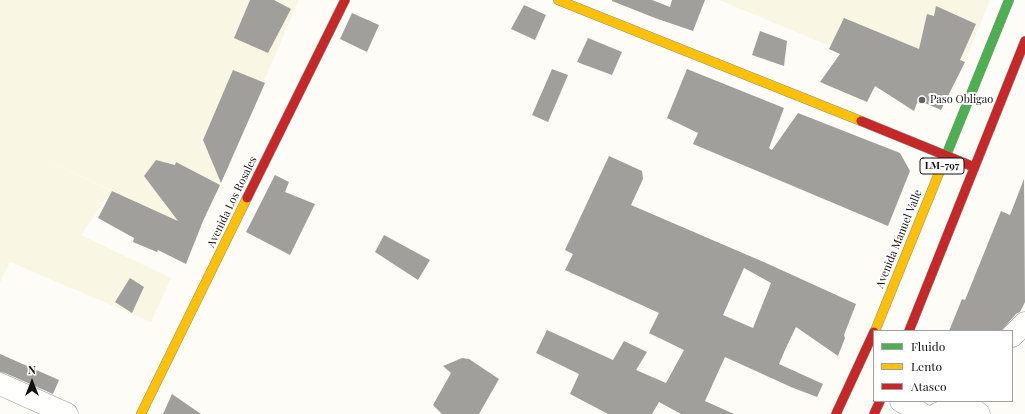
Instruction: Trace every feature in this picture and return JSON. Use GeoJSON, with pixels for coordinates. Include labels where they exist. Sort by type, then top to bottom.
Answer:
{"type":"FeatureCollection","features":[{"type":"Feature","properties":{"kind":"street","name":"Avenida Los Rosales"},"geometry":{"type":"LineString","coordinates":[[141,414],[345,0]]}},
{"type":"Feature","properties":{"kind":"street"},"geometry":{"type":"LineString","coordinates":[[558,0],[974,167]]}},
{"type":"Feature","properties":{"kind":"street","name":"Avenida Manuel Valle"},"geometry":{"type":"LineString","coordinates":[[875,330],[1009,0]]}},
{"type":"Feature","properties":{"kind":"street","name":"LM-797"},"geometry":{"type":"LineString","coordinates":[[909,330],[1025,41]]}},
{"type":"Feature","properties":{"kind":"street"},"geometry":{"type":"LineString","coordinates":[[1013,335],[1025,323]]}},
{"type":"Feature","properties":{"kind":"street","name":"Avenida Manuel Valle"},"geometry":{"type":"LineString","coordinates":[[836,414],[873,334]]}},
{"type":"Feature","properties":{"kind":"street"},"geometry":{"type":"LineString","coordinates":[[0,384],[67,414]]}},
{"type":"Feature","properties":{"kind":"street"},"geometry":{"type":"LineString","coordinates":[[874,414],[880,402]]}},
{"type":"Feature","properties":{"kind":"street"},"geometry":{"type":"LineString","coordinates":[[903,402],[922,414]]}},
{"type":"Feature","properties":{"kind":"street"},"geometry":{"type":"LineString","coordinates":[[936,414],[969,406]]}},
{"type":"Feature","properties":{"kind":"shaded area"},"geometry":{"type":"Polygon","coordinates":[[[0,0],[299,0],[199,231],[34,154],[112,191],[81,235],[171,278],[151,322],[10,262],[0,283],[0,0]]]}},
{"type":"Feature","properties":{"kind":"shaded area"},"geometry":{"type":"Polygon","coordinates":[[[719,0],[990,0],[951,96],[719,0]]]}},
{"type":"Feature","properties":{"kind":"building"},"geometry":{"type":"Polygon","coordinates":[[[250,0],[274,0],[291,9],[268,53],[234,38],[250,0]]]}},
{"type":"Feature","properties":{"kind":"building"},"geometry":{"type":"Polygon","coordinates":[[[612,0],[652,0],[670,7],[672,0],[705,0],[693,31],[655,18],[612,0]]]}},
{"type":"Feature","properties":{"kind":"building"},"geometry":{"type":"Polygon","coordinates":[[[524,5],[546,15],[535,40],[511,29],[524,5]]]}},
{"type":"Feature","properties":{"kind":"building"},"geometry":{"type":"Polygon","coordinates":[[[936,6],[976,24],[960,60],[965,62],[941,110],[918,100],[914,111],[875,86],[867,102],[820,82],[840,54],[829,49],[844,18],[919,49],[927,14],[934,16],[936,6]]]}},
{"type":"Feature","properties":{"kind":"building"},"geometry":{"type":"Polygon","coordinates":[[[352,13],[379,25],[367,52],[340,39],[352,13]]]}},
{"type":"Feature","properties":{"kind":"building"},"geometry":{"type":"Polygon","coordinates":[[[760,31],[787,41],[784,66],[752,55],[760,31]]]}},
{"type":"Feature","properties":{"kind":"building"},"geometry":{"type":"Polygon","coordinates":[[[588,38],[622,52],[612,75],[577,62],[588,38]]]}},
{"type":"Feature","properties":{"kind":"building"},"geometry":{"type":"Polygon","coordinates":[[[552,69],[568,75],[548,122],[532,115],[552,69]]]}},
{"type":"Feature","properties":{"kind":"building"},"geometry":{"type":"Polygon","coordinates":[[[687,69],[784,108],[769,148],[772,150],[798,113],[900,153],[910,171],[888,226],[693,144],[698,133],[667,118],[687,69]]]}},
{"type":"Feature","properties":{"kind":"building"},"geometry":{"type":"Polygon","coordinates":[[[233,70],[265,83],[221,183],[203,140],[233,70]]]}},
{"type":"Feature","properties":{"kind":"building"},"geometry":{"type":"Polygon","coordinates":[[[609,156],[642,171],[643,179],[631,205],[766,263],[856,304],[838,356],[796,327],[779,364],[823,384],[817,397],[725,357],[705,401],[734,414],[681,414],[659,402],[652,414],[608,414],[570,394],[579,374],[536,353],[547,330],[613,360],[624,341],[647,352],[636,370],[666,383],[684,350],[649,333],[659,313],[565,270],[573,254],[565,250],[609,156]],[[744,268],[723,315],[753,328],[771,283],[744,268]]]}},
{"type":"Feature","properties":{"kind":"building"},"geometry":{"type":"Polygon","coordinates":[[[156,160],[175,165],[176,162],[220,185],[203,221],[186,264],[158,250],[157,252],[133,242],[134,238],[98,218],[112,191],[178,221],[144,176],[156,160]]]}},
{"type":"Feature","properties":{"kind":"building"},"geometry":{"type":"Polygon","coordinates":[[[275,175],[289,182],[285,192],[315,204],[290,255],[246,232],[275,175]]]}},
{"type":"Feature","properties":{"kind":"building"},"geometry":{"type":"Polygon","coordinates":[[[1024,179],[1025,302],[1020,312],[1016,314],[1002,330],[949,330],[962,299],[965,300],[1001,211],[1010,215],[1024,179]]]}},
{"type":"Feature","properties":{"kind":"building"},"geometry":{"type":"Polygon","coordinates":[[[384,235],[430,260],[418,280],[375,252],[384,235]]]}},
{"type":"Feature","properties":{"kind":"building"},"geometry":{"type":"Polygon","coordinates":[[[130,278],[144,287],[132,313],[115,302],[130,278]]]}},
{"type":"Feature","properties":{"kind":"building"},"geometry":{"type":"Polygon","coordinates":[[[0,354],[59,380],[53,394],[0,372],[0,354]]]}},
{"type":"Feature","properties":{"kind":"building"},"geometry":{"type":"Polygon","coordinates":[[[462,358],[469,359],[499,379],[479,414],[442,414],[433,405],[451,373],[443,366],[462,358]]]}},
{"type":"Feature","properties":{"kind":"building"},"geometry":{"type":"Polygon","coordinates":[[[172,394],[201,414],[163,414],[172,394]]]}},
{"type":"Feature","properties":{"kind":"traffic: fast"},"geometry":{"type":"LineString","coordinates":[[939,173],[1009,0]]}},
{"type":"Feature","properties":{"kind":"traffic: slow"},"geometry":{"type":"LineString","coordinates":[[558,0],[861,121]]}},
{"type":"Feature","properties":{"kind":"traffic: slow"},"geometry":{"type":"LineString","coordinates":[[875,330],[939,173]]}},
{"type":"Feature","properties":{"kind":"traffic: slow"},"geometry":{"type":"LineString","coordinates":[[141,414],[247,198]]}},
{"type":"Feature","properties":{"kind":"traffic: jam"},"geometry":{"type":"LineString","coordinates":[[247,198],[345,0]]}},
{"type":"Feature","properties":{"kind":"traffic: jam"},"geometry":{"type":"LineString","coordinates":[[909,330],[1025,41]]}},
{"type":"Feature","properties":{"kind":"traffic: jam"},"geometry":{"type":"LineString","coordinates":[[861,121],[974,167]]}},
{"type":"Feature","properties":{"kind":"traffic: jam"},"geometry":{"type":"LineString","coordinates":[[836,414],[873,334]]}},
{"type":"Feature","properties":{"kind":"traffic: jam"},"geometry":{"type":"LineString","coordinates":[[874,414],[880,402]]}},
{"type":"Feature","properties":{"kind":"place","name":"Paso Obligao"},"geometry":{"type":"Point","coordinates":[922,100]}}]}
